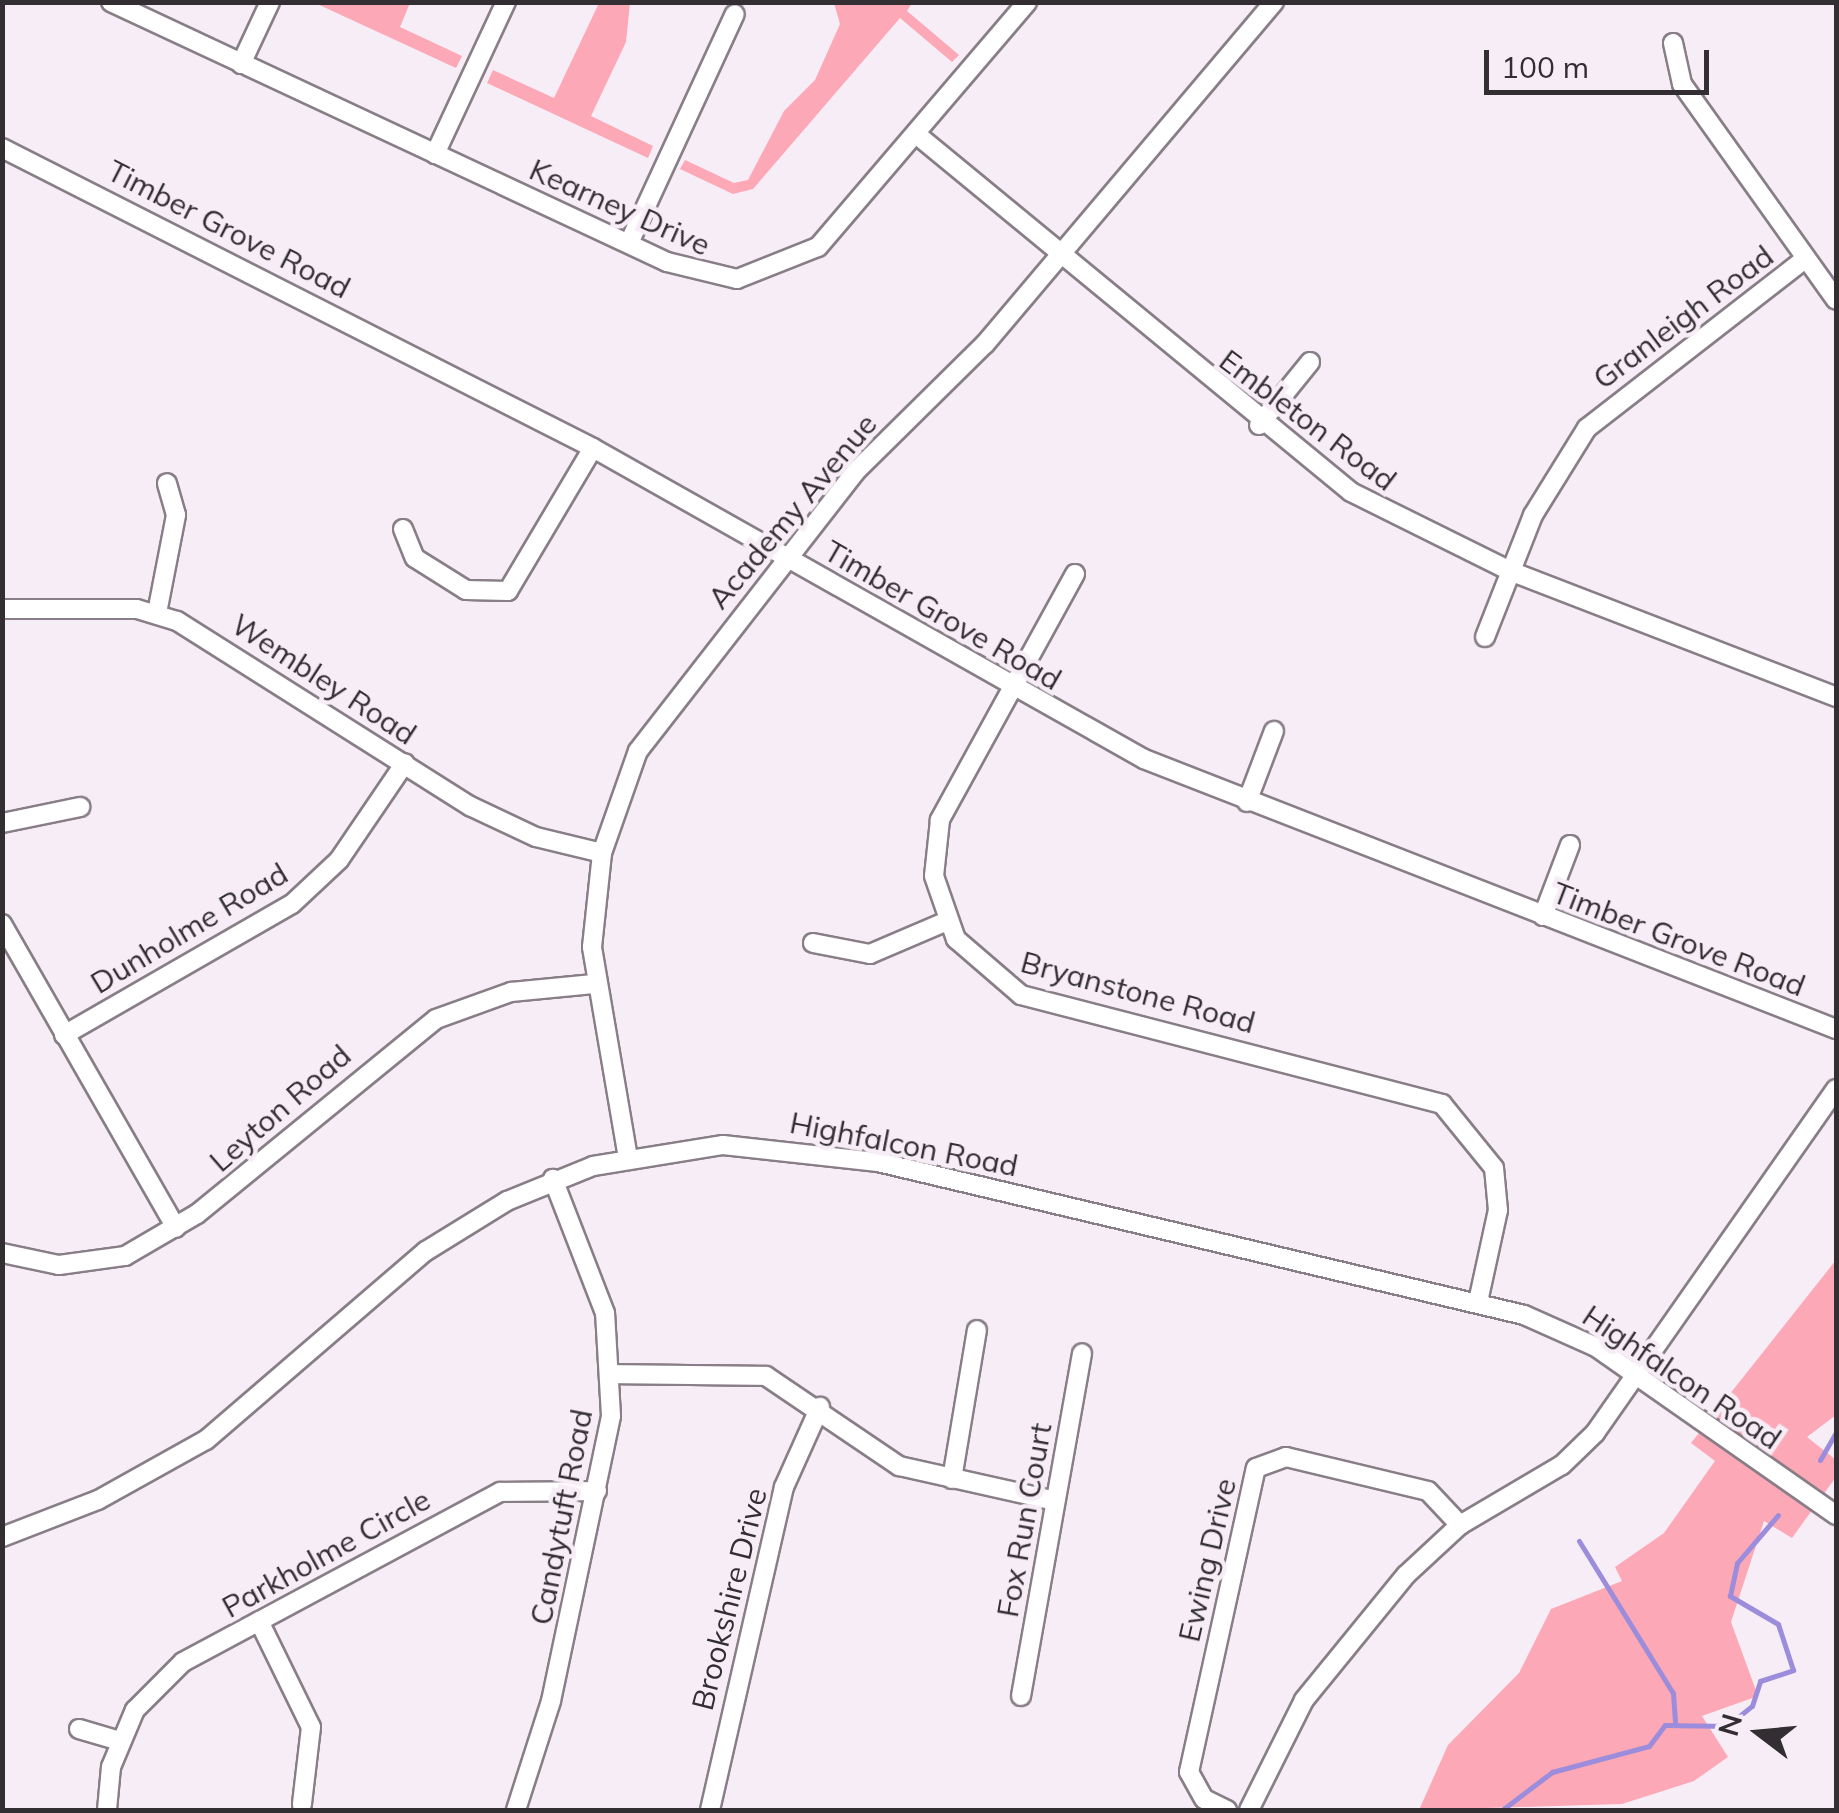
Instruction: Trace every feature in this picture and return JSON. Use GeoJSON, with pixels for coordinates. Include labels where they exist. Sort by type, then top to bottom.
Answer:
{"type":"FeatureCollection","features":[{"type":"Feature","properties":{"kind":"street","name":"Kearney Drive"},"geometry":{"type":"LineString","coordinates":[[111,2],[629,243],[718,278],[782,269],[818,248],[1027,2]]}},
{"type":"Feature","properties":{"kind":"street"},"geometry":{"type":"LineString","coordinates":[[241,64],[270,2]]}},
{"type":"Feature","properties":{"kind":"street"},"geometry":{"type":"LineString","coordinates":[[436,154],[506,2]]}},
{"type":"Feature","properties":{"kind":"street","name":"Academy Avenue"},"geometry":{"type":"LineString","coordinates":[[628,1158],[594,984],[602,853],[657,718],[786,557],[1060,256],[1274,2]]}},
{"type":"Feature","properties":{"kind":"street"},"geometry":{"type":"LineString","coordinates":[[629,243],[735,14]]}},
{"type":"Feature","properties":{"kind":"street"},"geometry":{"type":"LineString","coordinates":[[1673,43],[1682,84],[1801,262],[1836,300]]}},
{"type":"Feature","properties":{"kind":"street","name":"Embleton Road"},"geometry":{"type":"LineString","coordinates":[[916,134],[1259,425],[1388,514],[1510,571],[1836,697]]}},
{"type":"Feature","properties":{"kind":"street","name":"Timber Grove Road"},"geometry":{"type":"LineString","coordinates":[[2,148],[593,448],[1011,688],[1247,802],[1836,1029]]}},
{"type":"Feature","properties":{"kind":"street","name":"Granleigh Road"},"geometry":{"type":"LineString","coordinates":[[1485,637],[1547,487],[1588,428],[1801,262]]}},
{"type":"Feature","properties":{"kind":"street"},"geometry":{"type":"LineString","coordinates":[[1259,425],[1310,362]]}},
{"type":"Feature","properties":{"kind":"street"},"geometry":{"type":"LineString","coordinates":[[403,529],[416,558],[466,590],[508,590],[593,448]]}},
{"type":"Feature","properties":{"kind":"street"},"geometry":{"type":"LineString","coordinates":[[157,613],[176,515],[168,483]]}},
{"type":"Feature","properties":{"kind":"street","name":"Bryanstone Road"},"geometry":{"type":"LineString","coordinates":[[1075,574],[940,820],[934,876],[947,921],[978,967],[1021,995],[1442,1104],[1474,1132],[1496,1180],[1478,1302]]}},
{"type":"Feature","properties":{"kind":"street","name":"Wembley Road"},"geometry":{"type":"LineString","coordinates":[[2,609],[157,613],[504,824],[602,853]]}},
{"type":"Feature","properties":{"kind":"street"},"geometry":{"type":"LineString","coordinates":[[1247,802],[1274,730]]}},
{"type":"Feature","properties":{"kind":"street","name":"Dunholme Road"},"geometry":{"type":"LineString","coordinates":[[64,1034],[292,904],[339,860],[405,764]]}},
{"type":"Feature","properties":{"kind":"street"},"geometry":{"type":"LineString","coordinates":[[2,823],[80,808]]}},
{"type":"Feature","properties":{"kind":"street"},"geometry":{"type":"LineString","coordinates":[[1543,916],[1570,845]]}},
{"type":"Feature","properties":{"kind":"street"},"geometry":{"type":"LineString","coordinates":[[813,944],[870,954],[947,921]]}},
{"type":"Feature","properties":{"kind":"street"},"geometry":{"type":"LineString","coordinates":[[2,924],[176,1228]]}},
{"type":"Feature","properties":{"kind":"street","name":"Leyton Road"},"geometry":{"type":"LineString","coordinates":[[4,1257],[105,1262],[176,1228],[436,1019],[510,992],[594,984]]}},
{"type":"Feature","properties":{"kind":"street"},"geometry":{"type":"LineString","coordinates":[[1249,1810],[1279,1742],[1332,1662],[1460,1525],[1562,1466],[1638,1374],[1836,1089]]}},
{"type":"Feature","properties":{"kind":"street","name":"Highfalcon Road"},"geometry":{"type":"LineString","coordinates":[[2,1537],[98,1500],[206,1440],[426,1251],[553,1179],[628,1158],[724,1144],[831,1152],[1478,1302],[1562,1330],[1638,1374],[1836,1515]]}},
{"type":"Feature","properties":{"kind":"street","name":"Candytuft Road"},"geometry":{"type":"LineString","coordinates":[[516,1810],[597,1491],[613,1374],[605,1313],[553,1179]]}},
{"type":"Feature","properties":{"kind":"street"},"geometry":{"type":"LineString","coordinates":[[952,1480],[977,1330]]}},
{"type":"Feature","properties":{"kind":"street","name":"Fox Run Court"},"geometry":{"type":"LineString","coordinates":[[1020,1696],[1082,1353]]}},
{"type":"Feature","properties":{"kind":"street"},"geometry":{"type":"LineString","coordinates":[[613,1374],[748,1372],[782,1381],[820,1407],[876,1455],[952,1480],[1055,1501]]}},
{"type":"Feature","properties":{"kind":"street","name":"Brookshire Drive"},"geometry":{"type":"LineString","coordinates":[[710,1810],[779,1504],[820,1407]]}},
{"type":"Feature","properties":{"kind":"street","name":"Ewing Drive"},"geometry":{"type":"LineString","coordinates":[[1227,1810],[1204,1799],[1189,1772],[1256,1468],[1286,1457],[1428,1491],[1460,1525]]}},
{"type":"Feature","properties":{"kind":"street","name":"Parkholme Circle"},"geometry":{"type":"LineString","coordinates":[[106,1810],[120,1741],[162,1679],[500,1492],[597,1491]]}},
{"type":"Feature","properties":{"kind":"street"},"geometry":{"type":"LineString","coordinates":[[259,1622],[311,1727],[302,1804]]}},
{"type":"Feature","properties":{"kind":"street"},"geometry":{"type":"LineString","coordinates":[[78,1728],[120,1741]]}},
{"type":"Feature","properties":{"kind":"shaded area"},"geometry":{"type":"Polygon","coordinates":[[[315,3],[410,3],[400,27],[462,56],[456,68],[315,3]]]}},
{"type":"Feature","properties":{"kind":"shaded area"},"geometry":{"type":"Polygon","coordinates":[[[599,3],[630,3],[626,42],[591,116],[653,146],[648,158],[487,83],[493,70],[554,98],[599,3]]]}},
{"type":"Feature","properties":{"kind":"shaded area"},"geometry":{"type":"Polygon","coordinates":[[[834,3],[912,3],[907,11],[959,55],[952,62],[900,18],[753,189],[733,194],[680,169],[685,160],[734,183],[748,180],[784,111],[815,80],[840,24],[834,3]]]}},
{"type":"Feature","properties":{"kind":"shaded area"},"geometry":{"type":"Polygon","coordinates":[[[1836,1260],[1836,1415],[1807,1437],[1836,1460],[1836,1477],[1792,1538],[1764,1521],[1731,1622],[1758,1696],[1702,1716],[1728,1757],[1694,1781],[1622,1804],[1419,1810],[1448,1745],[1519,1673],[1551,1609],[1622,1581],[1615,1567],[1664,1533],[1715,1461],[1691,1443],[1836,1260]]]}},
{"type":"Feature","properties":{"kind":"waterway"},"geometry":{"type":"LineString","coordinates":[[1820,1460],[1836,1432]]}},
{"type":"Feature","properties":{"kind":"waterway"},"geometry":{"type":"LineString","coordinates":[[1502,1810],[1552,1772],[1649,1746],[1665,1725],[1727,1726],[1752,1706],[1760,1681],[1793,1670],[1778,1624],[1730,1596],[1737,1563],[1778,1515]]}},
{"type":"Feature","properties":{"kind":"waterway"},"geometry":{"type":"LineString","coordinates":[[1579,1541],[1673,1693],[1675,1723]]}}]}
